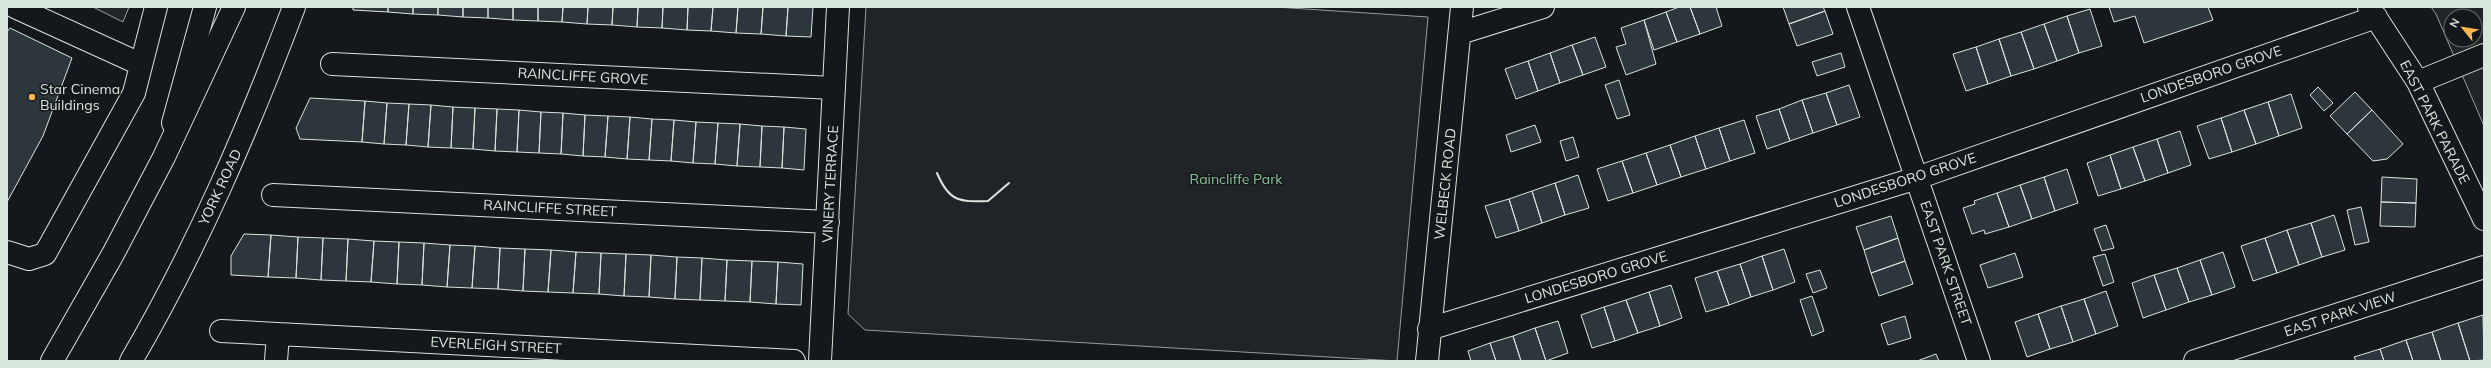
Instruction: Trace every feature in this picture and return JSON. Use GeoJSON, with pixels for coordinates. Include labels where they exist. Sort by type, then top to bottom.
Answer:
{"type":"FeatureCollection","features":[{"type":"Feature","properties":{"kind":"main road"},"geometry":{"type":"LineString","coordinates":[[15,7],[140,64]]}},
{"type":"Feature","properties":{"kind":"main road"},"geometry":{"type":"LineString","coordinates":[[7,252],[29,259],[44,254],[134,93],[140,64],[156,7]]}},
{"type":"Feature","properties":{"kind":"main road"},"geometry":{"type":"LineString","coordinates":[[164,157],[205,7]]}},
{"type":"Feature","properties":{"kind":"main road"},"geometry":{"type":"LineString","coordinates":[[52,361],[113,254],[164,157],[234,7]]}},
{"type":"Feature","properties":{"kind":"main road","name":"YORK ROAD"},"geometry":{"type":"LineString","coordinates":[[131,361],[218,196],[267,79],[294,7]]}},
{"type":"Feature","properties":{"kind":"main road","name":"VINERY TERRACE"},"geometry":{"type":"LineString","coordinates":[[820,361],[838,7]]}},
{"type":"Feature","properties":{"kind":"main road","name":"WELBECK ROAD"},"geometry":{"type":"LineString","coordinates":[[1427,361],[1462,7]]}},
{"type":"Feature","properties":{"kind":"main road"},"geometry":{"type":"LineString","coordinates":[[1460,33],[1543,7]]}},
{"type":"Feature","properties":{"kind":"main road","name":"EAST PARK STREET"},"geometry":{"type":"LineString","coordinates":[[1858,7],[1979,361]]}},
{"type":"Feature","properties":{"kind":"main road","name":"LONDESBORO GROVE"},"geometry":{"type":"LineString","coordinates":[[1429,329],[1917,178],[2373,12]]}},
{"type":"Feature","properties":{"kind":"main road","name":"EAST PARK PARADE"},"geometry":{"type":"LineString","coordinates":[[2373,12],[2418,82],[2484,219]]}},
{"type":"Feature","properties":{"kind":"main road"},"geometry":{"type":"LineString","coordinates":[[2418,82],[2484,55]]}},
{"type":"Feature","properties":{"kind":"main road","name":"RAINCLIFFE GROVE"},"geometry":{"type":"LineString","coordinates":[[332,64],[834,88]]}},
{"type":"Feature","properties":{"kind":"main road","name":"RAINCLIFFE STREET"},"geometry":{"type":"LineString","coordinates":[[273,195],[828,222]]}},
{"type":"Feature","properties":{"kind":"main road","name":"EAST PARK VIEW"},"geometry":{"type":"LineString","coordinates":[[2195,361],[2484,267]]}},
{"type":"Feature","properties":{"kind":"main road","name":"EVERLEIGH STREET"},"geometry":{"type":"LineString","coordinates":[[221,331],[794,361]]}},
{"type":"Feature","properties":{"kind":"main road"},"geometry":{"type":"LineString","coordinates":[[276,361],[278,334]]}},
{"type":"Feature","properties":{"kind":"green space"},"geometry":{"type":"Polygon","coordinates":[[[93,7],[129,7],[123,22],[93,7]]]}},
{"type":"Feature","properties":{"kind":"green space","name":"Raincliffe Park"},"geometry":{"type":"Polygon","coordinates":[[[866,7],[1275,7],[1428,17],[1397,361],[865,330],[848,314],[866,7]]]}},
{"type":"Feature","properties":{"kind":"green space"},"geometry":{"type":"Polygon","coordinates":[[[2431,7],[2484,7],[2484,126],[2451,48],[2483,48],[2483,8],[2443,8],[2443,30],[2436,14],[2431,7]]]}},
{"type":"Feature","properties":{"kind":"building"},"geometry":{"type":"Polygon","coordinates":[[[353,7],[388,7],[388,12],[353,10],[353,7]]]}},
{"type":"Feature","properties":{"kind":"building"},"geometry":{"type":"Polygon","coordinates":[[[388,7],[413,7],[413,14],[388,12],[388,7]]]}},
{"type":"Feature","properties":{"kind":"building"},"geometry":{"type":"Polygon","coordinates":[[[413,7],[438,7],[438,15],[413,14],[413,7]]]}},
{"type":"Feature","properties":{"kind":"building"},"geometry":{"type":"Polygon","coordinates":[[[438,7],[463,7],[463,17],[438,15],[438,7]]]}},
{"type":"Feature","properties":{"kind":"building"},"geometry":{"type":"Polygon","coordinates":[[[463,7],[488,7],[488,18],[463,17],[463,7]]]}},
{"type":"Feature","properties":{"kind":"building"},"geometry":{"type":"Polygon","coordinates":[[[488,7],[513,7],[513,20],[488,18],[488,7]]]}},
{"type":"Feature","properties":{"kind":"building"},"geometry":{"type":"Polygon","coordinates":[[[513,7],[538,7],[538,21],[513,20],[513,7]]]}},
{"type":"Feature","properties":{"kind":"building"},"geometry":{"type":"Polygon","coordinates":[[[538,7],[563,7],[562,22],[538,21],[538,7]]]}},
{"type":"Feature","properties":{"kind":"building"},"geometry":{"type":"Polygon","coordinates":[[[563,7],[588,7],[587,24],[562,22],[563,7]]]}},
{"type":"Feature","properties":{"kind":"building"},"geometry":{"type":"Polygon","coordinates":[[[588,7],[613,7],[612,25],[587,24],[588,7]]]}},
{"type":"Feature","properties":{"kind":"building"},"geometry":{"type":"Polygon","coordinates":[[[613,7],[638,7],[637,27],[612,25],[613,7]]]}},
{"type":"Feature","properties":{"kind":"building"},"geometry":{"type":"Polygon","coordinates":[[[638,7],[663,7],[662,28],[637,27],[638,7]]]}},
{"type":"Feature","properties":{"kind":"building"},"geometry":{"type":"Polygon","coordinates":[[[663,7],[688,7],[687,30],[662,28],[663,7]]]}},
{"type":"Feature","properties":{"kind":"building"},"geometry":{"type":"Polygon","coordinates":[[[688,7],[713,7],[711,31],[687,30],[688,7]]]}},
{"type":"Feature","properties":{"kind":"building"},"geometry":{"type":"Polygon","coordinates":[[[713,7],[738,7],[736,33],[711,31],[713,7]]]}},
{"type":"Feature","properties":{"kind":"building"},"geometry":{"type":"Polygon","coordinates":[[[738,7],[763,7],[761,34],[736,33],[738,7]]]}},
{"type":"Feature","properties":{"kind":"building"},"geometry":{"type":"Polygon","coordinates":[[[763,7],[788,7],[786,36],[761,34],[763,7]]]}},
{"type":"Feature","properties":{"kind":"building"},"geometry":{"type":"Polygon","coordinates":[[[788,7],[813,7],[811,37],[786,36],[788,7]]]}},
{"type":"Feature","properties":{"kind":"building"},"geometry":{"type":"Polygon","coordinates":[[[1679,7],[1690,7],[1700,34],[1677,42],[1666,12],[1679,7]]]}},
{"type":"Feature","properties":{"kind":"building"},"geometry":{"type":"Polygon","coordinates":[[[1690,7],[1716,7],[1722,26],[1700,34],[1690,7]]]}},
{"type":"Feature","properties":{"kind":"building"},"geometry":{"type":"Polygon","coordinates":[[[1783,7],[1823,7],[1825,11],[1789,24],[1783,7]]]}},
{"type":"Feature","properties":{"kind":"building"},"geometry":{"type":"Polygon","coordinates":[[[2109,7],[2208,7],[2213,20],[2144,43],[2135,16],[2114,22],[2109,7]]]}},
{"type":"Feature","properties":{"kind":"building"},"geometry":{"type":"Polygon","coordinates":[[[2090,9],[2102,46],[2079,53],[2067,16],[2090,9]]]}},
{"type":"Feature","properties":{"kind":"building"},"geometry":{"type":"Polygon","coordinates":[[[1825,11],[1833,34],[1797,46],[1789,24],[1825,11]]]}},
{"type":"Feature","properties":{"kind":"building"},"geometry":{"type":"Polygon","coordinates":[[[1666,12],[1677,42],[1654,50],[1644,20],[1666,12]]]}},
{"type":"Feature","properties":{"kind":"building"},"geometry":{"type":"Polygon","coordinates":[[[2067,16],[2079,53],[2057,61],[2044,24],[2067,16]]]}},
{"type":"Feature","properties":{"kind":"building"},"geometry":{"type":"Polygon","coordinates":[[[1644,20],[1656,64],[1626,75],[1616,47],[1626,44],[1621,28],[1644,20]]]}},
{"type":"Feature","properties":{"kind":"building"},"geometry":{"type":"Polygon","coordinates":[[[2044,24],[2057,61],[2034,69],[2021,32],[2044,24]]]}},
{"type":"Feature","properties":{"kind":"building","name":"Star Cinema Buildings"},"geometry":{"type":"Polygon","coordinates":[[[10,28],[72,58],[43,136],[7,202],[7,32],[10,28]]]}},
{"type":"Feature","properties":{"kind":"building"},"geometry":{"type":"Polygon","coordinates":[[[2021,32],[2034,69],[2011,76],[1999,39],[2021,32]]]}},
{"type":"Feature","properties":{"kind":"building"},"geometry":{"type":"Polygon","coordinates":[[[1595,37],[1606,67],[1583,75],[1572,45],[1595,37]]]}},
{"type":"Feature","properties":{"kind":"building"},"geometry":{"type":"Polygon","coordinates":[[[1999,39],[2011,76],[1988,84],[1976,47],[1999,39]]]}},
{"type":"Feature","properties":{"kind":"building"},"geometry":{"type":"Polygon","coordinates":[[[1572,45],[1583,75],[1560,83],[1550,53],[1572,45]]]}},
{"type":"Feature","properties":{"kind":"building"},"geometry":{"type":"Polygon","coordinates":[[[1976,47],[1988,84],[1966,91],[1953,54],[1976,47]]]}},
{"type":"Feature","properties":{"kind":"building"},"geometry":{"type":"Polygon","coordinates":[[[1550,53],[1560,83],[1538,91],[1528,61],[1550,53]]]}},
{"type":"Feature","properties":{"kind":"building"},"geometry":{"type":"Polygon","coordinates":[[[1841,53],[1845,67],[1817,76],[1812,62],[1841,53]]]}},
{"type":"Feature","properties":{"kind":"building"},"geometry":{"type":"Polygon","coordinates":[[[1528,61],[1538,91],[1516,99],[1505,69],[1528,61]]]}},
{"type":"Feature","properties":{"kind":"building"},"geometry":{"type":"Polygon","coordinates":[[[1619,80],[1630,115],[1617,119],[1605,85],[1619,80]]]}},
{"type":"Feature","properties":{"kind":"building"},"geometry":{"type":"Polygon","coordinates":[[[1849,85],[1860,117],[1837,125],[1826,93],[1849,85]]]}},
{"type":"Feature","properties":{"kind":"building"},"geometry":{"type":"Polygon","coordinates":[[[2318,87],[2333,103],[2324,111],[2310,95],[2318,87]]]}},
{"type":"Feature","properties":{"kind":"building"},"geometry":{"type":"Polygon","coordinates":[[[2355,92],[2372,110],[2347,134],[2330,116],[2355,92]]]}},
{"type":"Feature","properties":{"kind":"building"},"geometry":{"type":"Polygon","coordinates":[[[1826,93],[1837,125],[1813,133],[1802,100],[1826,93]]]}},
{"type":"Feature","properties":{"kind":"building"},"geometry":{"type":"Polygon","coordinates":[[[2291,94],[2302,128],[2279,136],[2268,102],[2291,94]]]}},
{"type":"Feature","properties":{"kind":"building"},"geometry":{"type":"Polygon","coordinates":[[[310,98],[365,101],[362,142],[300,139],[296,128],[310,98]]]}},
{"type":"Feature","properties":{"kind":"building"},"geometry":{"type":"Polygon","coordinates":[[[1802,100],[1813,133],[1790,141],[1779,109],[1802,100]]]}},
{"type":"Feature","properties":{"kind":"building"},"geometry":{"type":"Polygon","coordinates":[[[365,101],[387,103],[384,144],[362,142],[365,101]]]}},
{"type":"Feature","properties":{"kind":"building"},"geometry":{"type":"Polygon","coordinates":[[[2268,102],[2279,136],[2256,144],[2244,110],[2268,102]]]}},
{"type":"Feature","properties":{"kind":"building"},"geometry":{"type":"Polygon","coordinates":[[[387,103],[409,104],[406,145],[384,144],[387,103]]]}},
{"type":"Feature","properties":{"kind":"building"},"geometry":{"type":"Polygon","coordinates":[[[409,104],[431,105],[428,147],[406,145],[409,104]]]}},
{"type":"Feature","properties":{"kind":"building"},"geometry":{"type":"Polygon","coordinates":[[[431,105],[453,107],[451,148],[428,147],[431,105]]]}},
{"type":"Feature","properties":{"kind":"building"},"geometry":{"type":"Polygon","coordinates":[[[453,107],[475,108],[473,149],[451,148],[453,107]]]}},
{"type":"Feature","properties":{"kind":"building"},"geometry":{"type":"Polygon","coordinates":[[[475,108],[497,109],[495,151],[473,149],[475,108]]]}},
{"type":"Feature","properties":{"kind":"building"},"geometry":{"type":"Polygon","coordinates":[[[497,109],[519,110],[517,152],[495,151],[497,109]]]}},
{"type":"Feature","properties":{"kind":"building"},"geometry":{"type":"Polygon","coordinates":[[[1779,109],[1790,141],[1767,149],[1756,116],[1779,109]]]}},
{"type":"Feature","properties":{"kind":"building"},"geometry":{"type":"Polygon","coordinates":[[[519,110],[541,112],[539,153],[517,152],[519,110]]]}},
{"type":"Feature","properties":{"kind":"building"},"geometry":{"type":"Polygon","coordinates":[[[2244,110],[2256,144],[2232,152],[2221,118],[2244,110]]]}},
{"type":"Feature","properties":{"kind":"building"},"geometry":{"type":"Polygon","coordinates":[[[2372,110],[2403,144],[2387,159],[2373,161],[2347,134],[2372,110]]]}},
{"type":"Feature","properties":{"kind":"building"},"geometry":{"type":"Polygon","coordinates":[[[541,112],[563,113],[561,154],[539,153],[541,112]]]}},
{"type":"Feature","properties":{"kind":"building"},"geometry":{"type":"Polygon","coordinates":[[[563,113],[585,115],[583,156],[561,154],[563,113]]]}},
{"type":"Feature","properties":{"kind":"building"},"geometry":{"type":"Polygon","coordinates":[[[585,115],[608,116],[605,157],[583,156],[585,115]]]}},
{"type":"Feature","properties":{"kind":"building"},"geometry":{"type":"Polygon","coordinates":[[[608,116],[630,117],[627,159],[605,157],[608,116]]]}},
{"type":"Feature","properties":{"kind":"building"},"geometry":{"type":"Polygon","coordinates":[[[630,117],[652,119],[649,160],[627,159],[630,117]]]}},
{"type":"Feature","properties":{"kind":"building"},"geometry":{"type":"Polygon","coordinates":[[[2221,118],[2232,152],[2209,159],[2197,126],[2221,118]]]}},
{"type":"Feature","properties":{"kind":"building"},"geometry":{"type":"Polygon","coordinates":[[[652,119],[674,120],[671,161],[649,160],[652,119]]]}},
{"type":"Feature","properties":{"kind":"building"},"geometry":{"type":"Polygon","coordinates":[[[674,120],[696,122],[693,163],[671,161],[674,120]]]}},
{"type":"Feature","properties":{"kind":"building"},"geometry":{"type":"Polygon","coordinates":[[[1744,120],[1755,153],[1730,161],[1719,128],[1744,120]]]}},
{"type":"Feature","properties":{"kind":"building"},"geometry":{"type":"Polygon","coordinates":[[[696,122],[718,123],[715,164],[693,163],[696,122]]]}},
{"type":"Feature","properties":{"kind":"building"},"geometry":{"type":"Polygon","coordinates":[[[718,123],[740,124],[737,166],[715,164],[718,123]]]}},
{"type":"Feature","properties":{"kind":"building"},"geometry":{"type":"Polygon","coordinates":[[[740,124],[762,126],[760,167],[737,166],[740,124]]]}},
{"type":"Feature","properties":{"kind":"building"},"geometry":{"type":"Polygon","coordinates":[[[1535,125],[1541,142],[1511,152],[1506,135],[1535,125]]]}},
{"type":"Feature","properties":{"kind":"building"},"geometry":{"type":"Polygon","coordinates":[[[762,126],[784,127],[782,168],[760,167],[762,126]]]}},
{"type":"Feature","properties":{"kind":"building"},"geometry":{"type":"Polygon","coordinates":[[[784,127],[806,129],[804,170],[782,168],[784,127]]]}},
{"type":"Feature","properties":{"kind":"building"},"geometry":{"type":"Polygon","coordinates":[[[1719,128],[1730,161],[1706,169],[1695,136],[1719,128]]]}},
{"type":"Feature","properties":{"kind":"building"},"geometry":{"type":"Polygon","coordinates":[[[2180,131],[2191,165],[2168,173],[2157,139],[2180,131]]]}},
{"type":"Feature","properties":{"kind":"building"},"geometry":{"type":"Polygon","coordinates":[[[1695,136],[1706,169],[1681,177],[1670,145],[1695,136]]]}},
{"type":"Feature","properties":{"kind":"building"},"geometry":{"type":"Polygon","coordinates":[[[1573,137],[1579,157],[1566,161],[1560,141],[1573,137]]]}},
{"type":"Feature","properties":{"kind":"building"},"geometry":{"type":"Polygon","coordinates":[[[2157,139],[2168,173],[2145,181],[2133,147],[2157,139]]]}},
{"type":"Feature","properties":{"kind":"building"},"geometry":{"type":"Polygon","coordinates":[[[1670,145],[1681,177],[1657,185],[1646,153],[1670,145]]]}},
{"type":"Feature","properties":{"kind":"building"},"geometry":{"type":"Polygon","coordinates":[[[2133,147],[2145,181],[2121,189],[2110,155],[2133,147]]]}},
{"type":"Feature","properties":{"kind":"building"},"geometry":{"type":"Polygon","coordinates":[[[1646,153],[1657,185],[1633,193],[1622,161],[1646,153]]]}},
{"type":"Feature","properties":{"kind":"building"},"geometry":{"type":"Polygon","coordinates":[[[2110,155],[2121,189],[2098,196],[2087,163],[2110,155]]]}},
{"type":"Feature","properties":{"kind":"building"},"geometry":{"type":"Polygon","coordinates":[[[1622,161],[1633,193],[1608,201],[1597,169],[1622,161]]]}},
{"type":"Feature","properties":{"kind":"building"},"geometry":{"type":"Polygon","coordinates":[[[2067,169],[2078,203],[2055,211],[2044,177],[2067,169]]]}},
{"type":"Feature","properties":{"kind":"building"},"geometry":{"type":"Polygon","coordinates":[[[1578,175],[1589,208],[1565,215],[1555,183],[1578,175]]]}},
{"type":"Feature","properties":{"kind":"building"},"geometry":{"type":"Polygon","coordinates":[[[2044,177],[2055,211],[2032,219],[2020,185],[2044,177]]]}},
{"type":"Feature","properties":{"kind":"building"},"geometry":{"type":"Polygon","coordinates":[[[2382,177],[2417,179],[2416,203],[2381,202],[2382,177]]]}},
{"type":"Feature","properties":{"kind":"building"},"geometry":{"type":"Polygon","coordinates":[[[1555,183],[1565,215],[1542,223],[1532,191],[1555,183]]]}},
{"type":"Feature","properties":{"kind":"building"},"geometry":{"type":"Polygon","coordinates":[[[2020,185],[2032,219],[2009,227],[1997,193],[2020,185]]]}},
{"type":"Feature","properties":{"kind":"building"},"geometry":{"type":"Polygon","coordinates":[[[1532,191],[1542,223],[1519,231],[1509,199],[1532,191]]]}},
{"type":"Feature","properties":{"kind":"building"},"geometry":{"type":"Polygon","coordinates":[[[1997,193],[2009,227],[1985,234],[1984,230],[1972,234],[1963,208],[1975,204],[1974,201],[1997,193]]]}},
{"type":"Feature","properties":{"kind":"building"},"geometry":{"type":"Polygon","coordinates":[[[1509,199],[1519,231],[1496,238],[1485,206],[1509,199]]]}},
{"type":"Feature","properties":{"kind":"building"},"geometry":{"type":"Polygon","coordinates":[[[2381,202],[2416,203],[2415,227],[2380,226],[2381,202]]]}},
{"type":"Feature","properties":{"kind":"building"},"geometry":{"type":"Polygon","coordinates":[[[2361,207],[2369,242],[2355,245],[2347,210],[2361,207]]]}},
{"type":"Feature","properties":{"kind":"building"},"geometry":{"type":"Polygon","coordinates":[[[2334,215],[2345,250],[2322,257],[2311,223],[2334,215]]]}},
{"type":"Feature","properties":{"kind":"building"},"geometry":{"type":"Polygon","coordinates":[[[1891,216],[1898,238],[1864,250],[1856,227],[1891,216]]]}},
{"type":"Feature","properties":{"kind":"building"},"geometry":{"type":"Polygon","coordinates":[[[2311,223],[2322,257],[2299,265],[2287,230],[2311,223]]]}},
{"type":"Feature","properties":{"kind":"building"},"geometry":{"type":"Polygon","coordinates":[[[2106,225],[2114,248],[2102,251],[2094,229],[2106,225]]]}},
{"type":"Feature","properties":{"kind":"building"},"geometry":{"type":"Polygon","coordinates":[[[2287,230],[2299,265],[2277,273],[2265,238],[2287,230]]]}},
{"type":"Feature","properties":{"kind":"building"},"geometry":{"type":"Polygon","coordinates":[[[244,234],[271,235],[268,277],[231,275],[231,256],[244,234]]]}},
{"type":"Feature","properties":{"kind":"building"},"geometry":{"type":"Polygon","coordinates":[[[271,235],[298,237],[296,278],[268,277],[271,235]]]}},
{"type":"Feature","properties":{"kind":"building"},"geometry":{"type":"Polygon","coordinates":[[[298,237],[323,238],[321,280],[296,278],[298,237]]]}},
{"type":"Feature","properties":{"kind":"building"},"geometry":{"type":"Polygon","coordinates":[[[323,238],[348,239],[346,281],[321,280],[323,238]]]}},
{"type":"Feature","properties":{"kind":"building"},"geometry":{"type":"Polygon","coordinates":[[[1898,238],[1905,261],[1871,273],[1864,250],[1898,238]]]}},
{"type":"Feature","properties":{"kind":"building"},"geometry":{"type":"Polygon","coordinates":[[[2265,238],[2277,273],[2253,281],[2241,246],[2265,238]]]}},
{"type":"Feature","properties":{"kind":"building"},"geometry":{"type":"Polygon","coordinates":[[[348,239],[374,241],[371,282],[346,281],[348,239]]]}},
{"type":"Feature","properties":{"kind":"building"},"geometry":{"type":"Polygon","coordinates":[[[374,241],[399,242],[397,284],[371,282],[374,241]]]}},
{"type":"Feature","properties":{"kind":"building"},"geometry":{"type":"Polygon","coordinates":[[[399,242],[424,243],[422,285],[397,284],[399,242]]]}},
{"type":"Feature","properties":{"kind":"building"},"geometry":{"type":"Polygon","coordinates":[[[424,243],[450,245],[447,287],[422,285],[424,243]]]}},
{"type":"Feature","properties":{"kind":"building"},"geometry":{"type":"Polygon","coordinates":[[[450,245],[475,246],[472,288],[447,287],[450,245]]]}},
{"type":"Feature","properties":{"kind":"building"},"geometry":{"type":"Polygon","coordinates":[[[475,246],[500,248],[498,289],[472,288],[475,246]]]}},
{"type":"Feature","properties":{"kind":"building"},"geometry":{"type":"Polygon","coordinates":[[[500,248],[525,249],[523,291],[498,289],[500,248]]]}},
{"type":"Feature","properties":{"kind":"building"},"geometry":{"type":"Polygon","coordinates":[[[525,249],[551,250],[548,292],[523,291],[525,249]]]}},
{"type":"Feature","properties":{"kind":"building"},"geometry":{"type":"Polygon","coordinates":[[[1784,249],[1795,282],[1773,290],[1762,256],[1784,249]]]}},
{"type":"Feature","properties":{"kind":"building"},"geometry":{"type":"Polygon","coordinates":[[[551,250],[576,252],[573,293],[548,292],[551,250]]]}},
{"type":"Feature","properties":{"kind":"building"},"geometry":{"type":"Polygon","coordinates":[[[576,252],[601,253],[599,294],[573,293],[576,252]]]}},
{"type":"Feature","properties":{"kind":"building"},"geometry":{"type":"Polygon","coordinates":[[[2223,252],[2235,287],[2212,295],[2200,260],[2223,252]]]}},
{"type":"Feature","properties":{"kind":"building"},"geometry":{"type":"Polygon","coordinates":[[[601,253],[626,254],[624,296],[599,294],[601,253]]]}},
{"type":"Feature","properties":{"kind":"building"},"geometry":{"type":"Polygon","coordinates":[[[2015,253],[2023,277],[1988,288],[1980,265],[2015,253]]]}},
{"type":"Feature","properties":{"kind":"building"},"geometry":{"type":"Polygon","coordinates":[[[626,254],[651,255],[649,297],[624,296],[626,254]]]}},
{"type":"Feature","properties":{"kind":"building"},"geometry":{"type":"Polygon","coordinates":[[[2105,254],[2114,282],[2103,286],[2093,257],[2105,254]]]}},
{"type":"Feature","properties":{"kind":"building"},"geometry":{"type":"Polygon","coordinates":[[[651,255],[677,257],[675,299],[649,297],[651,255]]]}},
{"type":"Feature","properties":{"kind":"building"},"geometry":{"type":"Polygon","coordinates":[[[1762,256],[1773,290],[1751,297],[1740,264],[1762,256]]]}},
{"type":"Feature","properties":{"kind":"building"},"geometry":{"type":"Polygon","coordinates":[[[677,257],[702,258],[700,300],[675,299],[677,257]]]}},
{"type":"Feature","properties":{"kind":"building"},"geometry":{"type":"Polygon","coordinates":[[[702,258],[727,260],[725,301],[700,300],[702,258]]]}},
{"type":"Feature","properties":{"kind":"building"},"geometry":{"type":"Polygon","coordinates":[[[727,260],[752,261],[750,302],[725,301],[727,260]]]}},
{"type":"Feature","properties":{"kind":"building"},"geometry":{"type":"Polygon","coordinates":[[[2200,260],[2212,295],[2189,302],[2177,268],[2200,260]]]}},
{"type":"Feature","properties":{"kind":"building"},"geometry":{"type":"Polygon","coordinates":[[[752,261],[778,262],[776,304],[750,302],[752,261]]]}},
{"type":"Feature","properties":{"kind":"building"},"geometry":{"type":"Polygon","coordinates":[[[1905,261],[1913,284],[1879,296],[1871,273],[1905,261]]]}},
{"type":"Feature","properties":{"kind":"building"},"geometry":{"type":"Polygon","coordinates":[[[778,262],[803,264],[801,305],[776,304],[778,262]]]}},
{"type":"Feature","properties":{"kind":"building"},"geometry":{"type":"Polygon","coordinates":[[[1740,264],[1751,297],[1729,305],[1717,271],[1740,264]]]}},
{"type":"Feature","properties":{"kind":"building"},"geometry":{"type":"Polygon","coordinates":[[[2177,268],[2189,302],[2166,310],[2154,275],[2177,268]]]}},
{"type":"Feature","properties":{"kind":"building"},"geometry":{"type":"Polygon","coordinates":[[[1820,270],[1827,288],[1813,293],[1806,274],[1820,270]]]}},
{"type":"Feature","properties":{"kind":"building"},"geometry":{"type":"Polygon","coordinates":[[[1717,271],[1729,305],[1706,312],[1695,278],[1717,271]]]}},
{"type":"Feature","properties":{"kind":"building"},"geometry":{"type":"Polygon","coordinates":[[[2154,275],[2166,310],[2143,318],[2132,283],[2154,275]]]}},
{"type":"Feature","properties":{"kind":"building"},"geometry":{"type":"Polygon","coordinates":[[[1671,285],[1682,318],[1660,326],[1649,292],[1671,285]]]}},
{"type":"Feature","properties":{"kind":"building"},"geometry":{"type":"Polygon","coordinates":[[[2106,291],[2118,326],[2096,334],[2084,299],[2106,291]]]}},
{"type":"Feature","properties":{"kind":"building"},"geometry":{"type":"Polygon","coordinates":[[[1649,292],[1660,326],[1638,333],[1626,300],[1649,292]]]}},
{"type":"Feature","properties":{"kind":"building"},"geometry":{"type":"Polygon","coordinates":[[[1812,296],[1824,331],[1812,336],[1800,300],[1812,296]]]}},
{"type":"Feature","properties":{"kind":"building"},"geometry":{"type":"Polygon","coordinates":[[[2084,299],[2096,334],[2073,342],[2061,306],[2084,299]]]}},
{"type":"Feature","properties":{"kind":"building"},"geometry":{"type":"Polygon","coordinates":[[[1626,300],[1638,333],[1615,341],[1604,307],[1626,300]]]}},
{"type":"Feature","properties":{"kind":"building"},"geometry":{"type":"Polygon","coordinates":[[[2061,306],[2073,342],[2050,349],[2038,314],[2061,306]]]}},
{"type":"Feature","properties":{"kind":"building"},"geometry":{"type":"Polygon","coordinates":[[[1604,307],[1615,341],[1592,348],[1581,315],[1604,307]]]}},
{"type":"Feature","properties":{"kind":"building"},"geometry":{"type":"Polygon","coordinates":[[[2038,314],[2050,349],[2027,357],[2015,322],[2038,314]]]}},
{"type":"Feature","properties":{"kind":"building"},"geometry":{"type":"Polygon","coordinates":[[[2483,315],[2484,360],[2470,361],[2458,323],[2483,315]]]}},
{"type":"Feature","properties":{"kind":"building"},"geometry":{"type":"Polygon","coordinates":[[[1905,316],[1911,338],[1888,345],[1881,324],[1905,316]]]}},
{"type":"Feature","properties":{"kind":"building"},"geometry":{"type":"Polygon","coordinates":[[[1558,321],[1568,353],[1546,361],[1535,328],[1558,321]]]}},
{"type":"Feature","properties":{"kind":"building"},"geometry":{"type":"Polygon","coordinates":[[[2458,323],[2470,361],[2441,361],[2432,332],[2458,323]]]}},
{"type":"Feature","properties":{"kind":"building"},"geometry":{"type":"Polygon","coordinates":[[[1535,328],[1546,361],[1521,361],[1513,336],[1535,328]]]}},
{"type":"Feature","properties":{"kind":"building"},"geometry":{"type":"Polygon","coordinates":[[[2432,332],[2441,361],[2413,361],[2406,340],[2432,332]]]}},
{"type":"Feature","properties":{"kind":"building"},"geometry":{"type":"Polygon","coordinates":[[[1513,336],[1521,361],[1496,361],[1490,343],[1513,336]]]}},
{"type":"Feature","properties":{"kind":"building"},"geometry":{"type":"Polygon","coordinates":[[[2406,340],[2413,361],[2384,361],[2380,349],[2406,340]]]}},
{"type":"Feature","properties":{"kind":"building"},"geometry":{"type":"Polygon","coordinates":[[[1490,343],[1496,361],[1471,361],[1468,351],[1490,343]]]}},
{"type":"Feature","properties":{"kind":"building"},"geometry":{"type":"Polygon","coordinates":[[[2380,349],[2384,361],[2356,361],[2354,357],[2380,349]]]}},
{"type":"Feature","properties":{"kind":"building"},"geometry":{"type":"Polygon","coordinates":[[[1936,354],[1939,361],[1917,361],[1936,354]]]}},
{"type":"Feature","properties":{"kind":"wall"},"geometry":{"type":"LineString","coordinates":[[937,173],[941,183],[951,195],[956,198],[970,201],[988,201],[1009,183]]}},
{"type":"Feature","properties":{"kind":"place","name":"Star Cinema Buildings"},"geometry":{"type":"Point","coordinates":[32,97]}}]}
